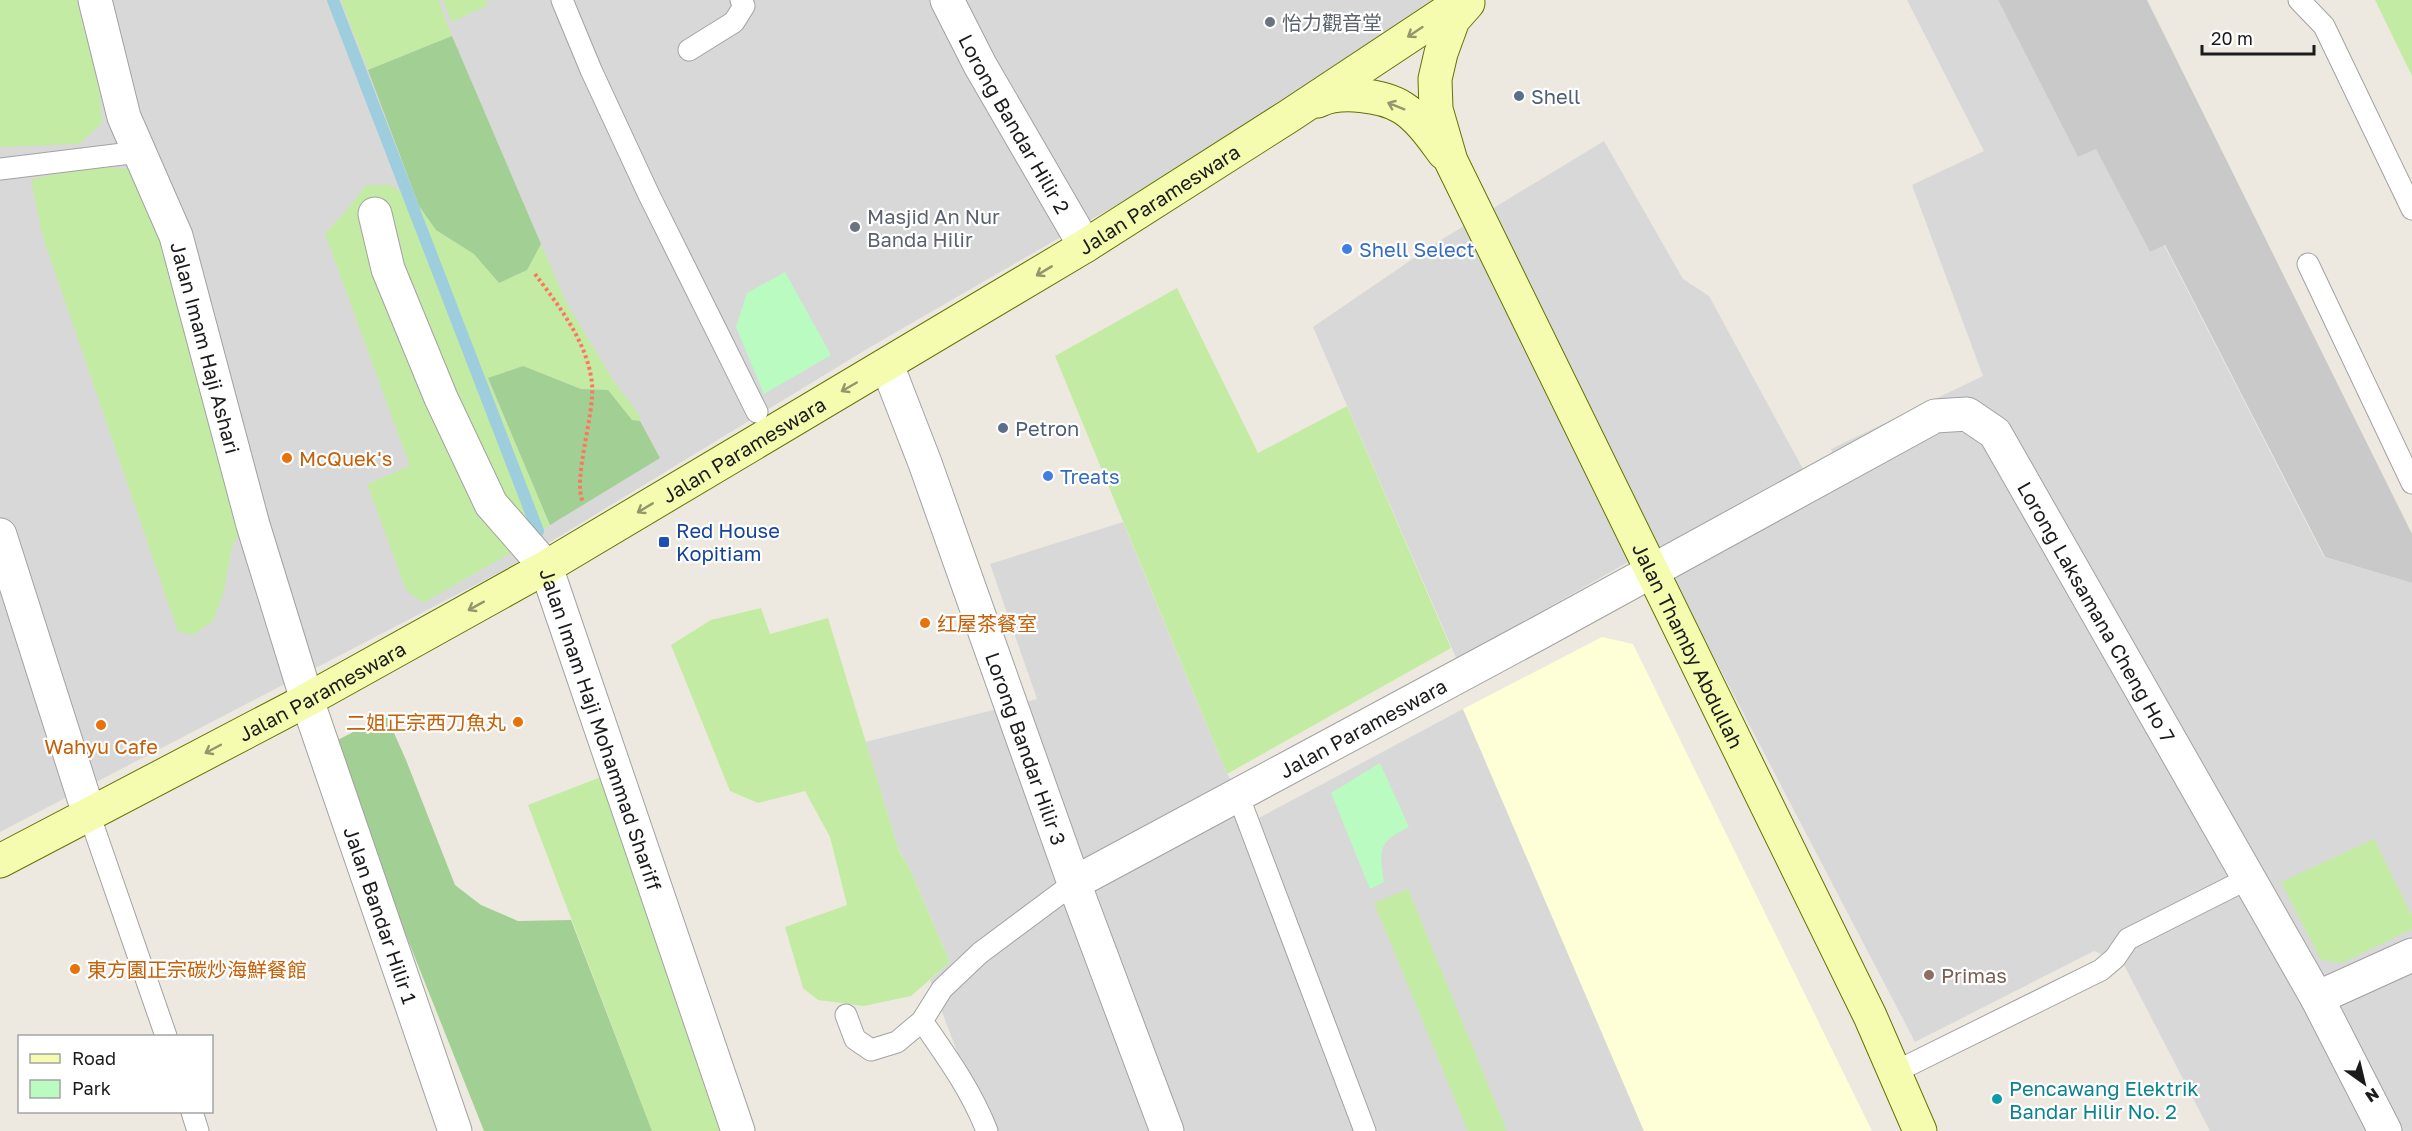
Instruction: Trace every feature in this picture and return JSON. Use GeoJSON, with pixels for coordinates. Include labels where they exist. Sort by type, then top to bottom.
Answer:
{"type":"FeatureCollection","features":[{"type":"Feature","properties":{"kind":"main road","name":"Jalan Parameswara"},"geometry":{"type":"LineString","coordinates":[[0,861],[307,700],[546,567],[1085,246],[1289,116],[1464,0]]}},
{"type":"Feature","properties":{"kind":"main road","name":"Jalan Thamby Abdullah"},"geometry":{"type":"LineString","coordinates":[[1471,0],[1453,20],[1441,53],[1435,80],[1436,109],[1451,161],[1654,571],[1870,1016],[1920,1131]]}},
{"type":"Feature","properties":{"kind":"main road","name":"Jalan Thamby Abdullah"},"geometry":{"type":"LineString","coordinates":[[1289,116],[1328,96],[1366,96],[1402,108],[1422,124],[1451,161]]}},
{"type":"Feature","properties":{"kind":"street","name":"Jalan Imam Haji Ashari"},"geometry":{"type":"LineString","coordinates":[[95,0],[124,117],[176,236],[253,525],[307,700]]}},
{"type":"Feature","properties":{"kind":"street","name":"Lorong Bandar Hilir 2"},"geometry":{"type":"LineString","coordinates":[[947,0],[980,65],[1085,246]]}},
{"type":"Feature","properties":{"kind":"street","name":"Jalan Imam Haji Mohammad Shariff"},"geometry":{"type":"LineString","coordinates":[[375,214],[388,269],[441,398],[491,504],[546,567],[738,1131]]}},
{"type":"Feature","properties":{"kind":"street","name":"Lorong Bandar Hilir 3"},"geometry":{"type":"LineString","coordinates":[[887,365],[925,463],[1074,883],[1167,1131]]}},
{"type":"Feature","properties":{"kind":"street","name":"Lorong Laksamana Cheng Ho 7"},"geometry":{"type":"LineString","coordinates":[[1654,571],[1935,416],[1968,414],[1995,433],[2317,998],[2385,1131]]}},
{"type":"Feature","properties":{"kind":"street"},"geometry":{"type":"LineString","coordinates":[[0,535],[89,814]]}},
{"type":"Feature","properties":{"kind":"street","name":"Jalan Parameswara"},"geometry":{"type":"LineString","coordinates":[[1074,883],[1654,571]]}},
{"type":"Feature","properties":{"kind":"street","name":"Jalan Bandar Hilir 1"},"geometry":{"type":"LineString","coordinates":[[307,700],[456,1131]]}},
{"type":"Feature","properties":{"kind":"street"},"geometry":{"type":"LineString","coordinates":[[2317,998],[2412,955]]}},
{"type":"Feature","properties":{"kind":"lane"},"geometry":{"type":"LineString","coordinates":[[562,0],[591,70],[645,184],[758,412]]}},
{"type":"Feature","properties":{"kind":"lane"},"geometry":{"type":"LineString","coordinates":[[689,50],[734,22],[744,6],[741,0]]}},
{"type":"Feature","properties":{"kind":"lane"},"geometry":{"type":"LineString","coordinates":[[2299,0],[2324,26],[2412,209]]}},
{"type":"Feature","properties":{"kind":"lane"},"geometry":{"type":"LineString","coordinates":[[0,169],[139,152]]}},
{"type":"Feature","properties":{"kind":"lane"},"geometry":{"type":"LineString","coordinates":[[2308,264],[2412,483]]}},
{"type":"Feature","properties":{"kind":"lane"},"geometry":{"type":"LineString","coordinates":[[1238,795],[1365,1131]]}},
{"type":"Feature","properties":{"kind":"lane"},"geometry":{"type":"LineString","coordinates":[[89,814],[166,1035]]}},
{"type":"Feature","properties":{"kind":"lane"},"geometry":{"type":"LineString","coordinates":[[1895,1072],[2101,970],[2115,958],[2128,939],[2249,878]]}},
{"type":"Feature","properties":{"kind":"lane"},"geometry":{"type":"LineString","coordinates":[[846,1015],[855,1039],[870,1050],[897,1042],[922,1021],[942,989],[980,953],[1074,883]]}},
{"type":"Feature","properties":{"kind":"lane"},"geometry":{"type":"LineString","coordinates":[[922,1021],[960,1076],[976,1104],[987,1131]]}},
{"type":"Feature","properties":{"kind":"lane"},"geometry":{"type":"LineString","coordinates":[[192,1113],[198,1131]]}},
{"type":"Feature","properties":{"kind":"path"},"geometry":{"type":"LineString","coordinates":[[535,274],[555,300],[577,336],[588,363],[592,384],[589,432],[581,474],[580,495],[600,534]]}},
{"type":"Feature","properties":{"kind":"shaded area"},"geometry":{"type":"Polygon","coordinates":[[[0,0],[1432,0],[1184,166],[872,346],[506,569],[0,832],[0,0]]]}},
{"type":"Feature","properties":{"kind":"shaded area"},"geometry":{"type":"Polygon","coordinates":[[[1907,0],[1998,0],[2078,157],[2096,148],[2150,252],[2164,245],[2324,557],[2412,583],[2412,1131],[2210,1131],[2124,965],[2094,951],[1915,1042],[1656,546],[1457,660],[1313,327],[1436,243],[1604,141],[1683,279],[1709,296],[1816,493],[1845,480],[1831,449],[1983,376],[1912,185],[1984,151],[1907,0]]]}},
{"type":"Feature","properties":{"kind":"shaded area"},"geometry":{"type":"Polygon","coordinates":[[[1998,0],[2147,0],[2412,534],[2412,583],[2325,557],[2165,245],[2150,252],[2096,149],[2078,157],[1998,0]]]}},
{"type":"Feature","properties":{"kind":"shaded area"},"geometry":{"type":"Polygon","coordinates":[[[1123,522],[1227,774],[1257,819],[1463,709],[1644,1131],[987,1131],[930,980],[950,962],[908,865],[899,851],[865,742],[1037,699],[990,564],[1123,522]]]}},
{"type":"Feature","properties":{"kind":"shaded area"},"geometry":{"type":"Polygon","coordinates":[[[1602,637],[1633,644],[1872,1131],[1644,1131],[1463,709],[1602,637]]]}},
{"type":"Feature","properties":{"kind":"green space"},"geometry":{"type":"Polygon","coordinates":[[[0,0],[85,0],[98,68],[102,123],[79,144],[0,147],[0,0]]]}},
{"type":"Feature","properties":{"kind":"green space"},"geometry":{"type":"Polygon","coordinates":[[[341,0],[438,0],[452,36],[368,70],[341,0]]]}},
{"type":"Feature","properties":{"kind":"green space"},"geometry":{"type":"Polygon","coordinates":[[[443,0],[486,0],[488,5],[452,22],[443,0]]]}},
{"type":"Feature","properties":{"kind":"green space"},"geometry":{"type":"Polygon","coordinates":[[[2375,0],[2412,0],[2412,76],[2375,0]]]}},
{"type":"Feature","properties":{"kind":"green space"},"geometry":{"type":"Polygon","coordinates":[[[452,36],[541,244],[527,270],[499,283],[474,254],[436,230],[419,206],[368,70],[452,36]]]}},
{"type":"Feature","properties":{"kind":"green space"},"geometry":{"type":"Polygon","coordinates":[[[92,167],[132,169],[145,185],[241,529],[232,547],[224,591],[213,621],[193,635],[178,632],[42,234],[31,179],[92,167]]]}},
{"type":"Feature","properties":{"kind":"green space"},"geometry":{"type":"Polygon","coordinates":[[[366,185],[391,185],[419,206],[436,230],[474,254],[499,283],[527,270],[541,244],[566,302],[613,380],[640,416],[640,421],[632,420],[608,390],[581,389],[523,366],[488,379],[550,525],[509,554],[423,603],[406,590],[367,484],[410,466],[325,234],[366,185]]]}},
{"type":"Feature","properties":{"kind":"green space"},"geometry":{"type":"Polygon","coordinates":[[[785,272],[831,355],[764,394],[736,327],[747,293],[785,272]]]}},
{"type":"Feature","properties":{"kind":"green space"},"geometry":{"type":"Polygon","coordinates":[[[1177,288],[1258,453],[1347,406],[1451,648],[1227,774],[1055,356],[1177,288]]]}},
{"type":"Feature","properties":{"kind":"green space"},"geometry":{"type":"Polygon","coordinates":[[[523,366],[581,389],[608,390],[632,420],[640,421],[660,458],[550,525],[488,378],[523,366]]]}},
{"type":"Feature","properties":{"kind":"green space"},"geometry":{"type":"Polygon","coordinates":[[[761,608],[770,634],[828,618],[899,851],[908,865],[950,962],[911,996],[864,1006],[818,1000],[803,988],[785,927],[847,905],[830,837],[805,791],[758,803],[730,791],[671,645],[711,620],[761,608]]]}},
{"type":"Feature","properties":{"kind":"green space"},"geometry":{"type":"Polygon","coordinates":[[[386,715],[455,885],[481,905],[518,921],[571,920],[652,1131],[484,1131],[330,744],[386,715]]]}},
{"type":"Feature","properties":{"kind":"green space"},"geometry":{"type":"Polygon","coordinates":[[[1380,763],[1409,827],[1386,842],[1381,862],[1384,882],[1370,889],[1331,793],[1380,763]]]}},
{"type":"Feature","properties":{"kind":"green space"},"geometry":{"type":"Polygon","coordinates":[[[609,774],[730,1131],[652,1131],[528,805],[609,774]]]}},
{"type":"Feature","properties":{"kind":"green space"},"geometry":{"type":"Polygon","coordinates":[[[2374,839],[2412,916],[2412,929],[2342,963],[2321,960],[2281,882],[2374,839]]]}},
{"type":"Feature","properties":{"kind":"green space"},"geometry":{"type":"Polygon","coordinates":[[[1408,889],[1507,1131],[1468,1131],[1374,903],[1408,889]]]}},
{"type":"Feature","properties":{"kind":"waterway"},"geometry":{"type":"LineString","coordinates":[[333,0],[538,531]]}},
{"type":"Feature","properties":{"kind":"place","name":"怡力觀音堂"},"geometry":{"type":"Point","coordinates":[1270,22]}},
{"type":"Feature","properties":{"kind":"place","name":"Shell"},"geometry":{"type":"Point","coordinates":[1519,96]}},
{"type":"Feature","properties":{"kind":"place","name":"Masjid An Nur Banda Hilir"},"geometry":{"type":"Point","coordinates":[855,227]}},
{"type":"Feature","properties":{"kind":"place","name":"Shell Select"},"geometry":{"type":"Point","coordinates":[1347,249]}},
{"type":"Feature","properties":{"kind":"place","name":"Petron"},"geometry":{"type":"Point","coordinates":[1003,428]}},
{"type":"Feature","properties":{"kind":"place","name":"McQuek's"},"geometry":{"type":"Point","coordinates":[287,458]}},
{"type":"Feature","properties":{"kind":"place","name":"Treats"},"geometry":{"type":"Point","coordinates":[1048,476]}},
{"type":"Feature","properties":{"kind":"place","name":"Red House Kopitiam"},"geometry":{"type":"Point","coordinates":[664,542]}},
{"type":"Feature","properties":{"kind":"place","name":"红屋茶餐室"},"geometry":{"type":"Point","coordinates":[925,623]}},
{"type":"Feature","properties":{"kind":"place","name":"二姐正宗西刀魚丸"},"geometry":{"type":"Point","coordinates":[518,722]}},
{"type":"Feature","properties":{"kind":"place","name":"Wahyu Cafe"},"geometry":{"type":"Point","coordinates":[101,725]}},
{"type":"Feature","properties":{"kind":"place","name":"東方園正宗碳炒海鮮餐館"},"geometry":{"type":"Point","coordinates":[75,969]}},
{"type":"Feature","properties":{"kind":"place","name":"Primas"},"geometry":{"type":"Point","coordinates":[1929,975]}},
{"type":"Feature","properties":{"kind":"place","name":"Pencawang Elektrik Bandar Hilir No. 2"},"geometry":{"type":"Point","coordinates":[1997,1099]}}]}
